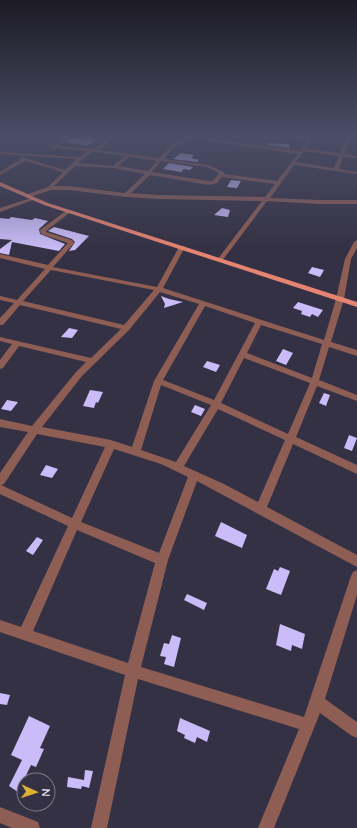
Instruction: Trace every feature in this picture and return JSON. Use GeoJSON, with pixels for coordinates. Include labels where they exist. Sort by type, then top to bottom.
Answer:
{"type":"FeatureCollection","features":[{"type":"Feature","properties":{"kind":"main road"},"geometry":{"type":"LineString","coordinates":[[0,184],[30,198],[357,305]]}},
{"type":"Feature","properties":{"kind":"street"},"geometry":{"type":"LineString","coordinates":[[0,210],[50,188],[64,173]]}},
{"type":"Feature","properties":{"kind":"street"},"geometry":{"type":"LineString","coordinates":[[141,173],[209,183],[215,182],[221,174],[278,183]]}},
{"type":"Feature","properties":{"kind":"street"},"geometry":{"type":"LineString","coordinates":[[220,260],[285,173]]}},
{"type":"Feature","properties":{"kind":"street"},"geometry":{"type":"LineString","coordinates":[[126,195],[148,174]]}},
{"type":"Feature","properties":{"kind":"street"},"geometry":{"type":"LineString","coordinates":[[50,188],[74,188],[126,195],[357,202]]}},
{"type":"Feature","properties":{"kind":"street"},"geometry":{"type":"LineString","coordinates":[[0,323],[50,268],[71,242],[43,233],[43,230],[69,211]]}},
{"type":"Feature","properties":{"kind":"street"},"geometry":{"type":"LineString","coordinates":[[261,508],[315,381],[340,299],[348,260],[357,244]]}},
{"type":"Feature","properties":{"kind":"street"},"geometry":{"type":"LineString","coordinates":[[0,481],[35,429],[92,361],[126,328],[158,289],[182,247]]}},
{"type":"Feature","properties":{"kind":"street"},"geometry":{"type":"LineString","coordinates":[[0,256],[50,268],[158,289],[357,353]]}},
{"type":"Feature","properties":{"kind":"street"},"geometry":{"type":"LineString","coordinates":[[0,298],[126,328]]}},
{"type":"Feature","properties":{"kind":"street"},"geometry":{"type":"LineString","coordinates":[[135,452],[158,381],[203,304]]}},
{"type":"Feature","properties":{"kind":"street"},"geometry":{"type":"LineString","coordinates":[[178,468],[216,404],[259,322]]}},
{"type":"Feature","properties":{"kind":"street"},"geometry":{"type":"LineString","coordinates":[[0,339],[92,361]]}},
{"type":"Feature","properties":{"kind":"street"},"geometry":{"type":"LineString","coordinates":[[0,366],[17,343]]}},
{"type":"Feature","properties":{"kind":"street"},"geometry":{"type":"LineString","coordinates":[[241,354],[357,398]]}},
{"type":"Feature","properties":{"kind":"street"},"geometry":{"type":"LineString","coordinates":[[158,381],[216,404],[357,470]]}},
{"type":"Feature","properties":{"kind":"street"},"geometry":{"type":"LineString","coordinates":[[0,423],[111,444],[178,468],[261,508],[357,561]]}},
{"type":"Feature","properties":{"kind":"street"},"geometry":{"type":"LineString","coordinates":[[24,635],[111,444]]}},
{"type":"Feature","properties":{"kind":"street"},"geometry":{"type":"LineString","coordinates":[[99,828],[133,671],[162,560],[194,475]]}},
{"type":"Feature","properties":{"kind":"street"},"geometry":{"type":"LineString","coordinates":[[0,489],[74,524],[162,560]]}},
{"type":"Feature","properties":{"kind":"street"},"geometry":{"type":"LineString","coordinates":[[266,828],[317,702],[357,576]]}},
{"type":"Feature","properties":{"kind":"street"},"geometry":{"type":"LineString","coordinates":[[0,626],[133,671],[308,724]]}},
{"type":"Feature","properties":{"kind":"street"},"geometry":{"type":"LineString","coordinates":[[317,702],[357,731]]}},
{"type":"Feature","properties":{"kind":"street"},"geometry":{"type":"LineString","coordinates":[[0,815],[32,828]]}},
{"type":"Feature","properties":{"kind":"building"},"geometry":{"type":"Polygon","coordinates":[[[231,180],[241,181],[237,188],[227,187],[231,180]]]}},
{"type":"Feature","properties":{"kind":"building"},"geometry":{"type":"Polygon","coordinates":[[[222,208],[230,210],[228,217],[214,215],[222,208]]]}},
{"type":"Feature","properties":{"kind":"building"},"geometry":{"type":"Polygon","coordinates":[[[11,217],[32,220],[35,218],[48,221],[39,229],[40,234],[65,244],[59,251],[12,242],[9,255],[0,253],[0,249],[12,240],[0,239],[0,218],[9,219],[11,217]]]}},
{"type":"Feature","properties":{"kind":"building"},"geometry":{"type":"Polygon","coordinates":[[[54,227],[89,236],[75,250],[69,251],[75,242],[72,239],[48,231],[54,227]]]}},
{"type":"Feature","properties":{"kind":"building"},"geometry":{"type":"Polygon","coordinates":[[[312,267],[324,270],[320,277],[308,273],[312,267]]]}},
{"type":"Feature","properties":{"kind":"building"},"geometry":{"type":"Polygon","coordinates":[[[161,296],[183,302],[164,308],[165,304],[161,296]]]}},
{"type":"Feature","properties":{"kind":"building"},"geometry":{"type":"Polygon","coordinates":[[[298,302],[323,310],[318,317],[312,314],[310,317],[301,314],[302,311],[293,308],[298,302]]]}},
{"type":"Feature","properties":{"kind":"building"},"geometry":{"type":"Polygon","coordinates":[[[69,328],[78,330],[72,338],[61,337],[69,328]]]}},
{"type":"Feature","properties":{"kind":"building"},"geometry":{"type":"Polygon","coordinates":[[[283,349],[293,353],[286,365],[276,361],[283,349]]]}},
{"type":"Feature","properties":{"kind":"building"},"geometry":{"type":"Polygon","coordinates":[[[207,361],[220,365],[216,372],[203,367],[207,361]]]}},
{"type":"Feature","properties":{"kind":"building"},"geometry":{"type":"Polygon","coordinates":[[[90,390],[103,392],[94,408],[83,406],[90,390]]]}},
{"type":"Feature","properties":{"kind":"building"},"geometry":{"type":"Polygon","coordinates":[[[324,393],[330,395],[326,406],[319,403],[324,393]]]}},
{"type":"Feature","properties":{"kind":"building"},"geometry":{"type":"Polygon","coordinates":[[[7,400],[18,402],[11,411],[1,409],[7,400]]]}},
{"type":"Feature","properties":{"kind":"building"},"geometry":{"type":"Polygon","coordinates":[[[195,405],[205,409],[201,416],[191,412],[195,405]]]}},
{"type":"Feature","properties":{"kind":"building"},"geometry":{"type":"Polygon","coordinates":[[[349,435],[357,438],[352,451],[344,448],[349,435]]]}},
{"type":"Feature","properties":{"kind":"building"},"geometry":{"type":"Polygon","coordinates":[[[46,465],[58,469],[52,478],[40,475],[46,465]]]}},
{"type":"Feature","properties":{"kind":"building"},"geometry":{"type":"Polygon","coordinates":[[[221,522],[247,535],[242,548],[215,536],[221,522]]]}},
{"type":"Feature","properties":{"kind":"building"},"geometry":{"type":"Polygon","coordinates":[[[37,537],[43,540],[33,555],[26,551],[37,537]]]}},
{"type":"Feature","properties":{"kind":"building"},"geometry":{"type":"Polygon","coordinates":[[[280,567],[290,571],[281,595],[266,589],[274,569],[278,571],[280,567]]]}},
{"type":"Feature","properties":{"kind":"building"},"geometry":{"type":"Polygon","coordinates":[[[187,594],[207,603],[204,610],[184,600],[187,594]]]}},
{"type":"Feature","properties":{"kind":"building"},"geometry":{"type":"Polygon","coordinates":[[[280,624],[305,634],[302,649],[292,645],[291,651],[276,645],[280,624]]]}},
{"type":"Feature","properties":{"kind":"building"},"geometry":{"type":"Polygon","coordinates":[[[172,635],[181,638],[174,667],[164,664],[166,657],[160,656],[164,643],[169,644],[172,635]]]}},
{"type":"Feature","properties":{"kind":"building"},"geometry":{"type":"Polygon","coordinates":[[[0,693],[10,695],[7,705],[0,704],[0,693]]]}},
{"type":"Feature","properties":{"kind":"building"},"geometry":{"type":"Polygon","coordinates":[[[29,716],[50,726],[40,748],[44,749],[36,767],[31,765],[28,772],[16,772],[22,760],[11,755],[29,716]]]}},
{"type":"Feature","properties":{"kind":"building"},"geometry":{"type":"Polygon","coordinates":[[[180,718],[210,731],[207,742],[197,737],[195,743],[184,738],[185,735],[177,731],[180,718]]]}},
{"type":"Feature","properties":{"kind":"building"},"geometry":{"type":"Polygon","coordinates":[[[85,770],[93,771],[89,788],[82,786],[81,789],[67,787],[68,777],[84,780],[85,770]]]}},
{"type":"Feature","properties":{"kind":"building"},"geometry":{"type":"Polygon","coordinates":[[[16,772],[16,791],[9,786],[16,772]]]}}]}
